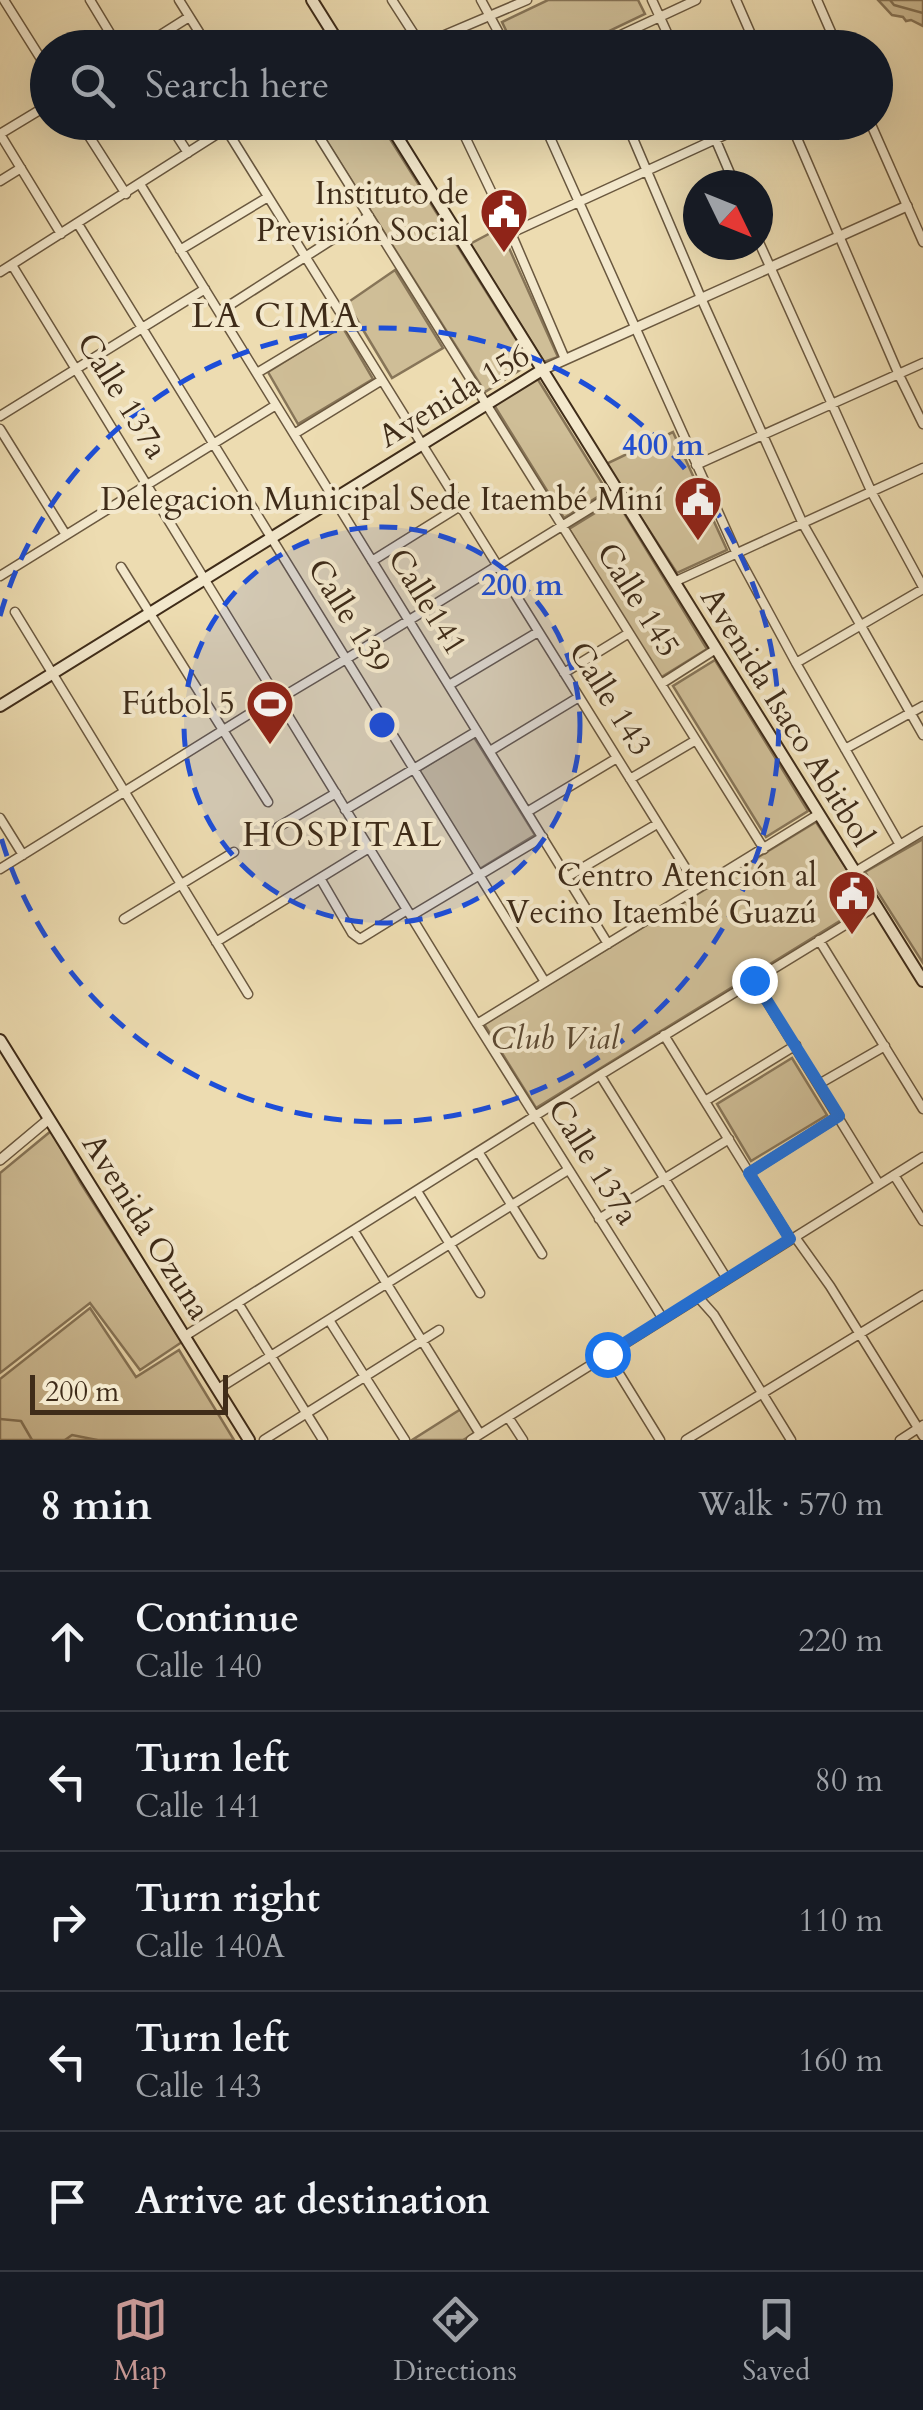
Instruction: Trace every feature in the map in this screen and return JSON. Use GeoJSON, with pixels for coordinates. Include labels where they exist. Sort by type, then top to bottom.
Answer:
{"type":"FeatureCollection","features":[{"type":"Feature","properties":{"kind":"main road"},"geometry":{"type":"LineString","coordinates":[[312,0],[331,30]]}},
{"type":"Feature","properties":{"kind":"main road","name":"Avenida Isaco Abitbol"},"geometry":{"type":"LineString","coordinates":[[399,140],[923,981]]}},
{"type":"Feature","properties":{"kind":"main road","name":"Avenida 156"},"geometry":{"type":"LineString","coordinates":[[0,706],[542,370]]}},
{"type":"Feature","properties":{"kind":"main road","name":"Avenida Ozuna"},"geometry":{"type":"LineString","coordinates":[[0,1040],[250,1440]]}},
{"type":"Feature","properties":{"kind":"street"},"geometry":{"type":"LineString","coordinates":[[4,0],[30,41]]}},
{"type":"Feature","properties":{"kind":"street"},"geometry":{"type":"LineString","coordinates":[[90,0],[108,30]]}},
{"type":"Feature","properties":{"kind":"street"},"geometry":{"type":"LineString","coordinates":[[178,0],[197,30]]}},
{"type":"Feature","properties":{"kind":"street"},"geometry":{"type":"LineString","coordinates":[[392,0],[409,30]]}},
{"type":"Feature","properties":{"kind":"street"},"geometry":{"type":"LineString","coordinates":[[482,0],[498,30]]}},
{"type":"Feature","properties":{"kind":"street"},"geometry":{"type":"LineString","coordinates":[[457,30],[527,0]]}},
{"type":"Feature","properties":{"kind":"street"},"geometry":{"type":"LineString","coordinates":[[652,0],[666,30]]}},
{"type":"Feature","properties":{"kind":"street"},"geometry":{"type":"LineString","coordinates":[[631,30],[696,0]]}},
{"type":"Feature","properties":{"kind":"street"},"geometry":{"type":"LineString","coordinates":[[736,0],[749,30]]}},
{"type":"Feature","properties":{"kind":"street"},"geometry":{"type":"LineString","coordinates":[[817,0],[830,30]]}},
{"type":"Feature","properties":{"kind":"street"},"geometry":{"type":"LineString","coordinates":[[168,30],[189,17]]}},
{"type":"Feature","properties":{"kind":"street"},"geometry":{"type":"LineString","coordinates":[[30,116],[0,134],[61,234]]}},
{"type":"Feature","properties":{"kind":"street"},"geometry":{"type":"LineString","coordinates":[[92,140],[126,194]]}},
{"type":"Feature","properties":{"kind":"street"},"geometry":{"type":"LineString","coordinates":[[180,140],[188,153]]}},
{"type":"Feature","properties":{"kind":"street"},"geometry":{"type":"LineString","coordinates":[[0,272],[209,140]]}},
{"type":"Feature","properties":{"kind":"street","name":"Calle 143"},"geometry":{"type":"LineString","coordinates":[[233,140],[698,888]]}},
{"type":"Feature","properties":{"kind":"street","name":"Calle 145"},"geometry":{"type":"LineString","coordinates":[[321,140],[764,849]]}},
{"type":"Feature","properties":{"kind":"street"},"geometry":{"type":"LineString","coordinates":[[466,140],[566,359]]}},
{"type":"Feature","properties":{"kind":"street"},"geometry":{"type":"LineString","coordinates":[[551,140],[737,554],[900,845]]}},
{"type":"Feature","properties":{"kind":"street"},"geometry":{"type":"LineString","coordinates":[[634,140],[700,298],[803,524],[923,735]]}},
{"type":"Feature","properties":{"kind":"street"},"geometry":{"type":"LineString","coordinates":[[510,233],[715,140],[728,170]]}},
{"type":"Feature","properties":{"kind":"street"},"geometry":{"type":"LineString","coordinates":[[798,140],[923,424]]}},
{"type":"Feature","properties":{"kind":"street"},"geometry":{"type":"LineString","coordinates":[[878,140],[923,242]]}},
{"type":"Feature","properties":{"kind":"street"},"geometry":{"type":"LineString","coordinates":[[0,180],[20,168]]}},
{"type":"Feature","properties":{"kind":"street","name":"Calle141"},"geometry":{"type":"LineString","coordinates":[[140,184],[608,944]]}},
{"type":"Feature","properties":{"kind":"street"},"geometry":{"type":"LineString","coordinates":[[180,250],[268,197]]}},
{"type":"Feature","properties":{"kind":"street","name":"Avenida 156"},"geometry":{"type":"LineString","coordinates":[[542,370],[907,206]]}},
{"type":"Feature","properties":{"kind":"street"},"geometry":{"type":"LineString","coordinates":[[219,312],[369,216]]}},
{"type":"Feature","properties":{"kind":"street","name":"Calle 139"},"geometry":{"type":"LineString","coordinates":[[78,224],[546,982]]}},
{"type":"Feature","properties":{"kind":"street"},"geometry":{"type":"LineString","coordinates":[[767,260],[872,493],[923,588],[796,663]]}},
{"type":"Feature","properties":{"kind":"street","name":"Calle 137a"},"geometry":{"type":"LineString","coordinates":[[12,264],[345,810],[663,1319]]}},
{"type":"Feature","properties":{"kind":"street"},"geometry":{"type":"LineString","coordinates":[[0,416],[205,289]]}},
{"type":"Feature","properties":{"kind":"street"},"geometry":{"type":"LineString","coordinates":[[256,373],[345,320]]}},
{"type":"Feature","properties":{"kind":"street"},"geometry":{"type":"LineString","coordinates":[[696,465],[923,363]]}},
{"type":"Feature","properties":{"kind":"street"},"geometry":{"type":"LineString","coordinates":[[294,434],[382,380]]}},
{"type":"Feature","properties":{"kind":"street"},"geometry":{"type":"LineString","coordinates":[[2,572],[276,405]]}},
{"type":"Feature","properties":{"kind":"street"},"geometry":{"type":"LineString","coordinates":[[0,428],[66,535]]}},
{"type":"Feature","properties":{"kind":"street"},"geometry":{"type":"LineString","coordinates":[[674,582],[923,468]]}},
{"type":"Feature","properties":{"kind":"street"},"geometry":{"type":"LineString","coordinates":[[0,869],[617,492]]}},
{"type":"Feature","properties":{"kind":"street"},"geometry":{"type":"LineString","coordinates":[[372,561],[460,506]]}},
{"type":"Feature","properties":{"kind":"street"},"geometry":{"type":"LineString","coordinates":[[121,567],[268,802]]}},
{"type":"Feature","properties":{"kind":"street"},"geometry":{"type":"LineString","coordinates":[[14,612],[248,994]]}},
{"type":"Feature","properties":{"kind":"street"},"geometry":{"type":"LineString","coordinates":[[449,685],[538,632]]}},
{"type":"Feature","properties":{"kind":"street"},"geometry":{"type":"LineString","coordinates":[[564,673],[629,633]]}},
{"type":"Feature","properties":{"kind":"street"},"geometry":{"type":"LineString","coordinates":[[661,684],[716,649]]}},
{"type":"Feature","properties":{"kind":"street"},"geometry":{"type":"LineString","coordinates":[[490,752],[579,697]]}},
{"type":"Feature","properties":{"kind":"street"},"geometry":{"type":"LineString","coordinates":[[845,749],[923,706]]}},
{"type":"Feature","properties":{"kind":"street"},"geometry":{"type":"LineString","coordinates":[[345,810],[477,730]]}},
{"type":"Feature","properties":{"kind":"street"},"geometry":{"type":"LineString","coordinates":[[630,779],[696,740]]}},
{"type":"Feature","properties":{"kind":"street"},"geometry":{"type":"LineString","coordinates":[[527,812],[617,758]]}},
{"type":"Feature","properties":{"kind":"street"},"geometry":{"type":"LineString","coordinates":[[278,827],[336,793]]}},
{"type":"Feature","properties":{"kind":"street"},"geometry":{"type":"LineString","coordinates":[[478,1024],[819,814]]}},
{"type":"Feature","properties":{"kind":"street"},"geometry":{"type":"LineString","coordinates":[[0,818],[23,855]]}},
{"type":"Feature","properties":{"kind":"street"},"geometry":{"type":"LineString","coordinates":[[567,877],[658,824]]}},
{"type":"Feature","properties":{"kind":"street"},"geometry":{"type":"LineString","coordinates":[[855,872],[923,831]]}},
{"type":"Feature","properties":{"kind":"street"},"geometry":{"type":"LineString","coordinates":[[320,878],[352,933],[360,939],[543,837]]}},
{"type":"Feature","properties":{"kind":"street"},"geometry":{"type":"LineString","coordinates":[[216,942],[369,848]]}},
{"type":"Feature","properties":{"kind":"street"},"geometry":{"type":"LineString","coordinates":[[124,919],[234,852]]}},
{"type":"Feature","properties":{"kind":"street"},"geometry":{"type":"LineString","coordinates":[[185,1336],[876,906]]}},
{"type":"Feature","properties":{"kind":"street"},"geometry":{"type":"LineString","coordinates":[[819,940],[923,1109]]}},
{"type":"Feature","properties":{"kind":"street"},"geometry":{"type":"LineString","coordinates":[[754,980],[880,1184]]}},
{"type":"Feature","properties":{"kind":"street"},"geometry":{"type":"LineString","coordinates":[[664,1035],[749,1173],[860,1333],[921,1430],[900,1440]]}},
{"type":"Feature","properties":{"kind":"street"},"geometry":{"type":"LineString","coordinates":[[705,1101],[796,1045]]}},
{"type":"Feature","properties":{"kind":"street"},"geometry":{"type":"LineString","coordinates":[[819,1084],[885,1046]]}},
{"type":"Feature","properties":{"kind":"street"},"geometry":{"type":"LineString","coordinates":[[600,1075],[727,1279]]}},
{"type":"Feature","properties":{"kind":"street"},"geometry":{"type":"LineString","coordinates":[[749,1173],[839,1116]]}},
{"type":"Feature","properties":{"kind":"street"},"geometry":{"type":"LineString","coordinates":[[0,1160],[49,1119]]}},
{"type":"Feature","properties":{"kind":"street"},"geometry":{"type":"LineString","coordinates":[[599,1219],[729,1139]]}},
{"type":"Feature","properties":{"kind":"street"},"geometry":{"type":"LineString","coordinates":[[478,1153],[542,1254]]}},
{"type":"Feature","properties":{"kind":"street"},"geometry":{"type":"LineString","coordinates":[[471,1440],[923,1157]]}},
{"type":"Feature","properties":{"kind":"street"},"geometry":{"type":"LineString","coordinates":[[218,1390],[568,1170]]}},
{"type":"Feature","properties":{"kind":"street"},"geometry":{"type":"LineString","coordinates":[[894,1175],[923,1221]]}},
{"type":"Feature","properties":{"kind":"street"},"geometry":{"type":"LineString","coordinates":[[417,1191],[480,1293]]}},
{"type":"Feature","properties":{"kind":"street"},"geometry":{"type":"LineString","coordinates":[[354,1231],[480,1434]]}},
{"type":"Feature","properties":{"kind":"street"},"geometry":{"type":"LineString","coordinates":[[686,1440],[923,1295]]}},
{"type":"Feature","properties":{"kind":"street"},"geometry":{"type":"LineString","coordinates":[[698,1296],[714,1314],[791,1440]]}},
{"type":"Feature","properties":{"kind":"street"},"geometry":{"type":"LineString","coordinates":[[238,1304],[323,1440]]}},
{"type":"Feature","properties":{"kind":"street"},"geometry":{"type":"LineString","coordinates":[[329,1320],[405,1440]]}},
{"type":"Feature","properties":{"kind":"street"},"geometry":{"type":"LineString","coordinates":[[264,1440],[439,1330]]}},
{"type":"Feature","properties":{"kind":"street"},"geometry":{"type":"LineString","coordinates":[[607,1354],[660,1440]]}},
{"type":"Feature","properties":{"kind":"street"},"geometry":{"type":"LineString","coordinates":[[508,1417],[523,1440]]}},
{"type":"Feature","properties":{"kind":"green space"},"geometry":{"type":"Polygon","coordinates":[[[548,0],[638,0],[645,14],[612,30],[506,30],[502,22],[548,0]]]}},
{"type":"Feature","properties":{"kind":"green space"},"geometry":{"type":"Polygon","coordinates":[[[878,0],[923,0],[923,26],[892,15],[878,0]]]}},
{"type":"Feature","properties":{"kind":"green space"},"geometry":{"type":"Polygon","coordinates":[[[326,140],[391,140],[531,363],[485,392],[326,140]]]}},
{"type":"Feature","properties":{"kind":"green space"},"geometry":{"type":"Polygon","coordinates":[[[500,228],[558,357],[544,362],[470,244],[500,228]]]}},
{"type":"Feature","properties":{"kind":"green space"},"geometry":{"type":"Polygon","coordinates":[[[395,270],[443,348],[392,378],[347,303],[395,270]]]}},
{"type":"Feature","properties":{"kind":"green space"},"geometry":{"type":"Polygon","coordinates":[[[342,326],[373,379],[298,424],[268,372],[342,326]]]}},
{"type":"Feature","properties":{"kind":"green space"},"geometry":{"type":"Polygon","coordinates":[[[537,378],[607,491],[564,518],[494,405],[537,378]]]}},
{"type":"Feature","properties":{"kind":"green space"},"geometry":{"type":"Polygon","coordinates":[[[673,432],[727,550],[677,573],[606,464],[673,432]]]}},
{"type":"Feature","properties":{"kind":"green space"},"geometry":{"type":"Polygon","coordinates":[[[616,500],[707,649],[660,678],[569,529],[616,500]]]}},
{"type":"Feature","properties":{"kind":"green space"},"geometry":{"type":"Polygon","coordinates":[[[715,660],[808,811],[766,837],[673,686],[715,660]]]}},
{"type":"Feature","properties":{"kind":"green space"},"geometry":{"type":"Polygon","coordinates":[[[474,737],[535,835],[478,870],[417,772],[474,737]]]}},
{"type":"Feature","properties":{"kind":"green space","name":"Club Vial"},"geometry":{"type":"Polygon","coordinates":[[[816,822],[869,903],[536,1108],[484,1024],[816,822]]]}},
{"type":"Feature","properties":{"kind":"green space"},"geometry":{"type":"Polygon","coordinates":[[[923,839],[923,963],[865,872],[923,839]]]}},
{"type":"Feature","properties":{"kind":"green space"},"geometry":{"type":"Polygon","coordinates":[[[792,1058],[827,1115],[751,1161],[717,1104],[792,1058]]]}},
{"type":"Feature","properties":{"kind":"green space"},"geometry":{"type":"Polygon","coordinates":[[[51,1131],[182,1342],[140,1370],[90,1303],[0,1373],[0,1173],[51,1131]]]}},
{"type":"Feature","properties":{"kind":"green space"},"geometry":{"type":"Polygon","coordinates":[[[90,1308],[136,1377],[179,1350],[234,1440],[0,1440],[0,1379],[90,1308]]]}},
{"type":"Feature","properties":{"kind":"green space"},"geometry":{"type":"Polygon","coordinates":[[[461,1409],[475,1433],[463,1440],[412,1440],[461,1409]]]}},
{"type":"Feature","properties":{"kind":"waterway"},"geometry":{"type":"LineString","coordinates":[[890,0],[894,5],[923,13]]}},
{"type":"Feature","properties":{"kind":"waterway"},"geometry":{"type":"LineString","coordinates":[[0,1419],[21,1421],[32,1440]]}},
{"type":"Feature","properties":{"kind":"waterway"},"geometry":{"type":"LineString","coordinates":[[65,1440],[72,1435],[97,1440]]}},
{"type":"Feature","properties":{"kind":"place","name":"Instituto de Previsión Social"},"geometry":{"type":"Point","coordinates":[504,254]}},
{"type":"Feature","properties":{"kind":"place","name":"Delegacion Municipal Sede Itaembé Miní"},"geometry":{"type":"Point","coordinates":[698,542]}},
{"type":"Feature","properties":{"kind":"place","name":"Fútbol 5"},"geometry":{"type":"Point","coordinates":[270,746]}},
{"type":"Feature","properties":{"kind":"place","name":"Centro Atención al Vecino Itaembé Guazú"},"geometry":{"type":"Point","coordinates":[852,936]}},
{"type":"Feature","properties":{"kind":"district","name":"LA CIMA"},"geometry":{"type":"Point","coordinates":[276,316]}},
{"type":"Feature","properties":{"kind":"district","name":"HOSPITAL"},"geometry":{"type":"Point","coordinates":[343,835]}},
{"type":"Feature","properties":{"kind":"route"},"geometry":{"type":"LineString","coordinates":[[607,1354],[790,1239],[749,1173],[839,1116],[754,980]]}}]}
